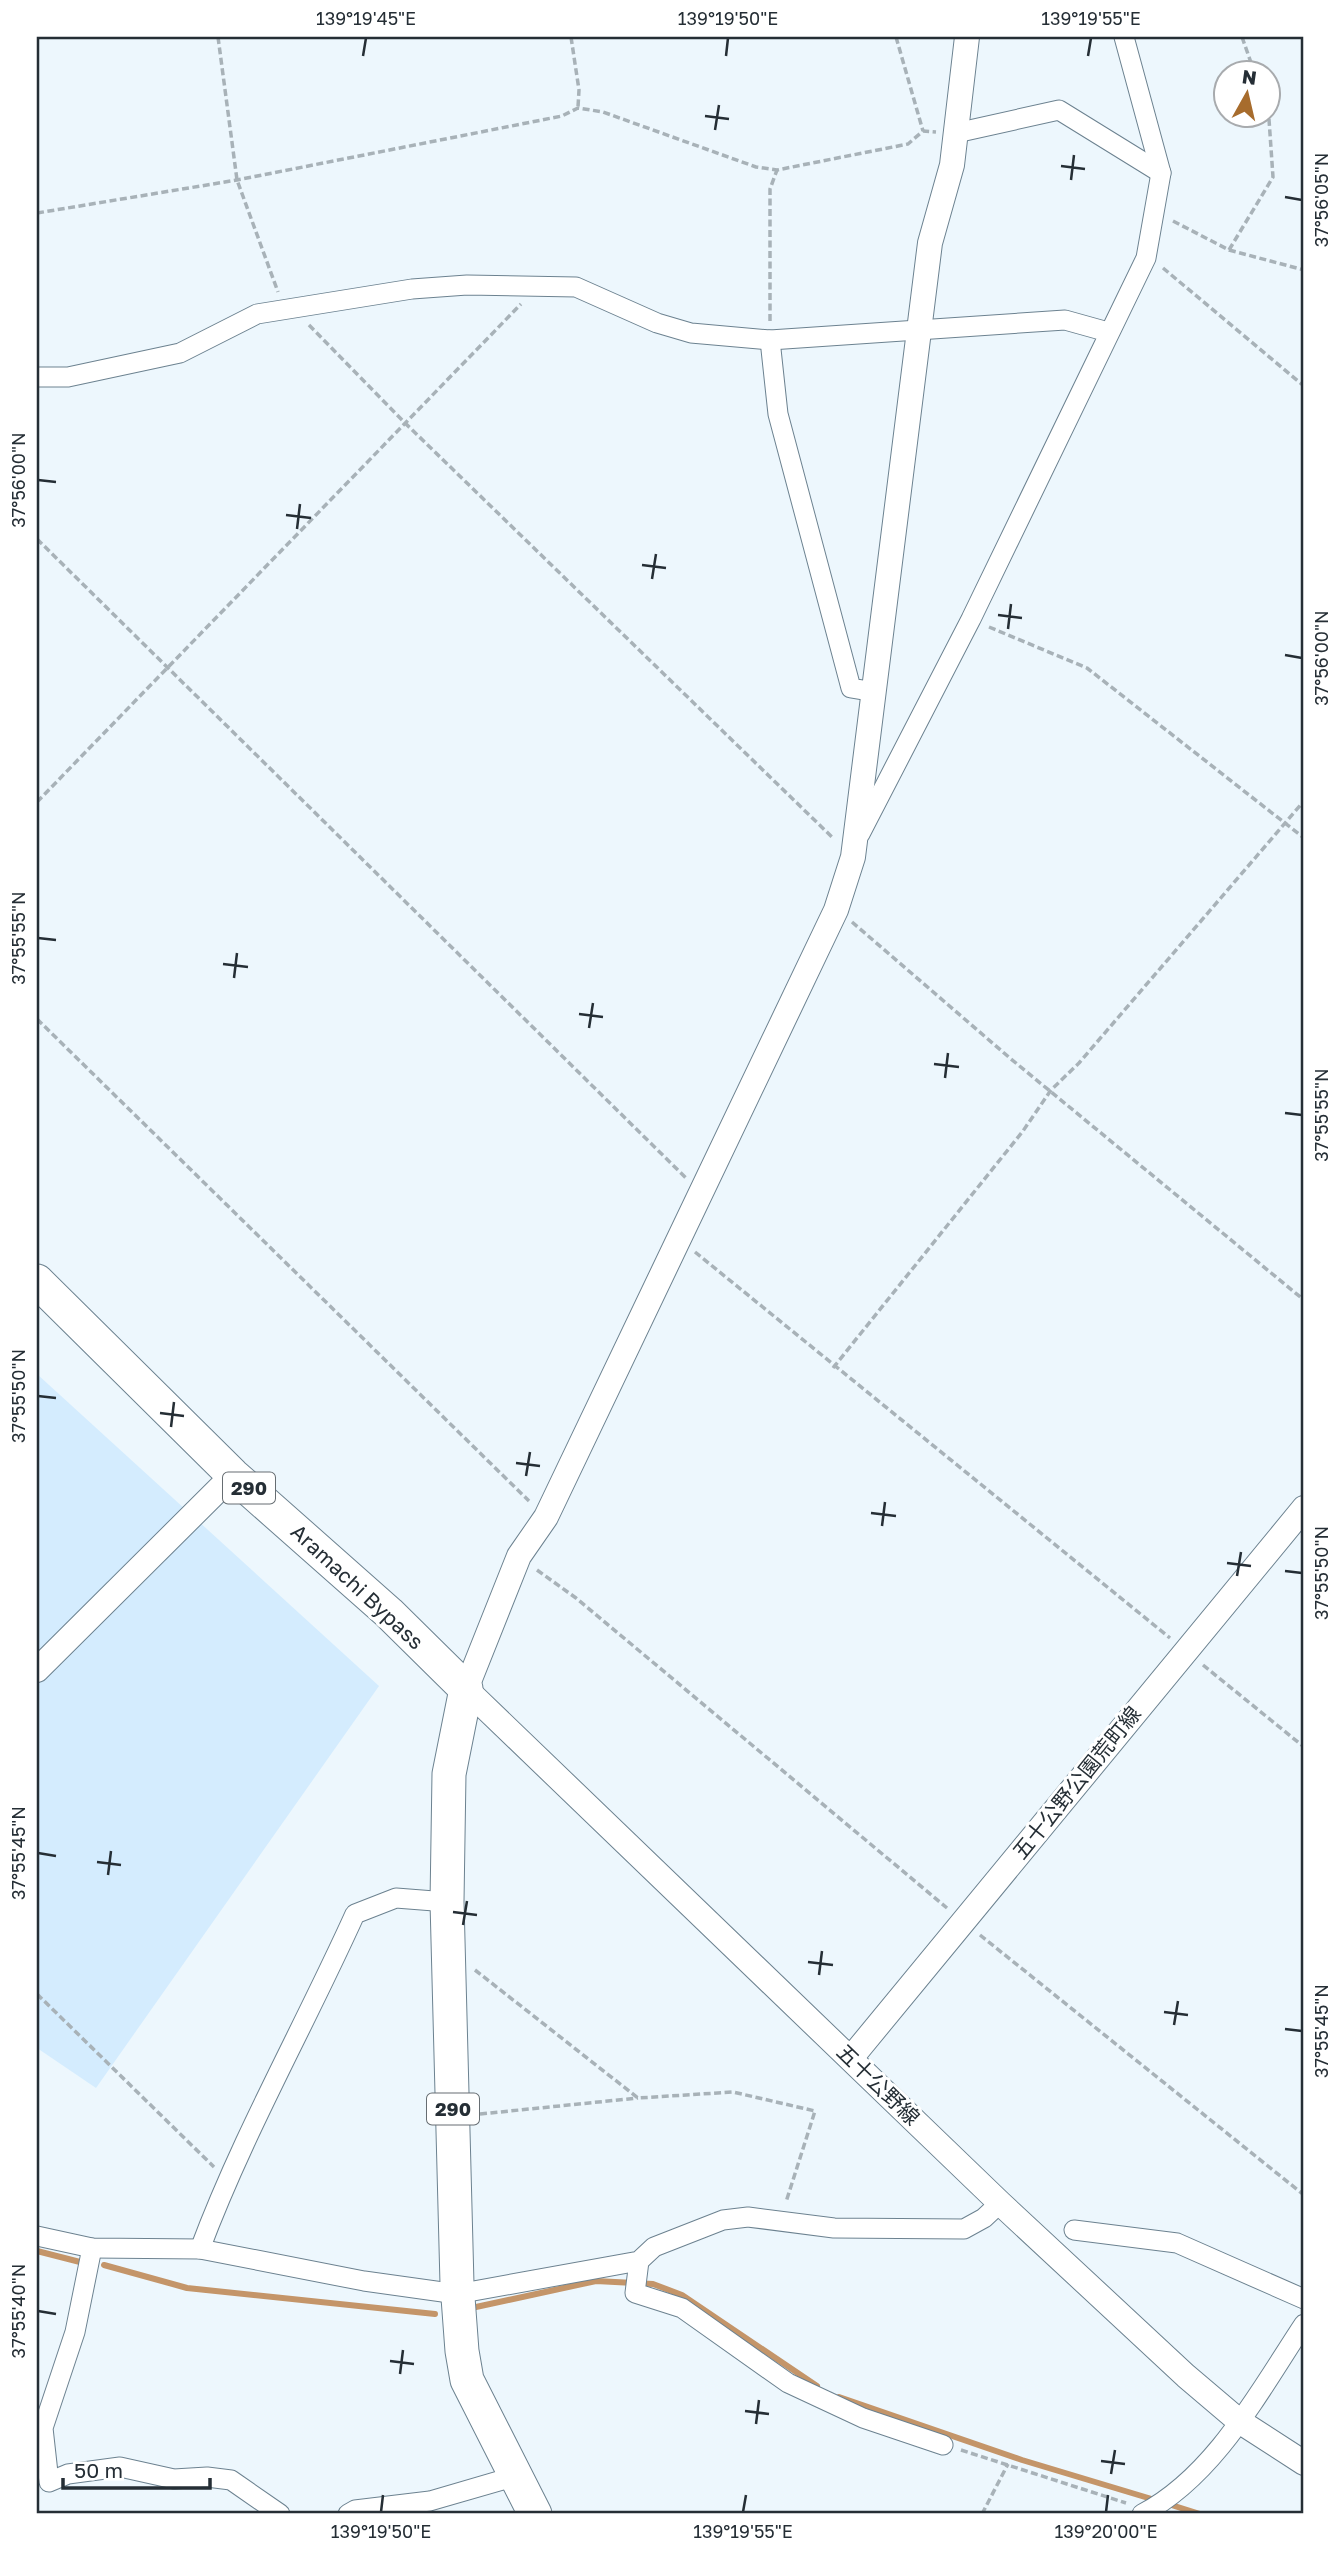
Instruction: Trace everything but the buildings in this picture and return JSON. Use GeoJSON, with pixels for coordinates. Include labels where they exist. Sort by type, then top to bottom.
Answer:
{"type":"FeatureCollection","features":[{"type":"Feature","properties":{"kind":"highway","name":"Aramachi Bypass"},"geometry":{"type":"LineString","coordinates":[[37,1281],[233,1475],[389,1613],[466,1689]]}},
{"type":"Feature","properties":{"kind":"highway","name":"290"},"geometry":{"type":"LineString","coordinates":[[466,1689],[449,1774],[447,1902],[451,1951],[457,2294],[467,2380],[535,2514]]}},
{"type":"Feature","properties":{"kind":"street"},"geometry":{"type":"LineString","coordinates":[[466,1689],[519,1556],[546,1517],[836,910],[854,850],[930,243],[952,165],[967,37]]}},
{"type":"Feature","properties":{"kind":"street"},"geometry":{"type":"LineString","coordinates":[[854,850],[971,619],[1146,258],[1161,173],[1124,37]]}},
{"type":"Feature","properties":{"kind":"street"},"geometry":{"type":"LineString","coordinates":[[956,133],[1059,110],[1161,173]]}},
{"type":"Feature","properties":{"kind":"street"},"geometry":{"type":"LineString","coordinates":[[37,377],[68,377],[180,353],[257,314],[412,289],[540,285],[576,287],[657,323],[691,334],[770,340],[1065,320],[1108,332]]}},
{"type":"Feature","properties":{"kind":"street"},"geometry":{"type":"LineString","coordinates":[[770,340],[778,414],[851,688],[875,692]]}},
{"type":"Feature","properties":{"kind":"street"},"geometry":{"type":"LineString","coordinates":[[37,1670],[233,1475]]}},
{"type":"Feature","properties":{"kind":"street","name":"五十公野公園荒町線"},"geometry":{"type":"LineString","coordinates":[[850,2058],[1304,1508]]}},
{"type":"Feature","properties":{"kind":"street","name":"五十公野線"},"geometry":{"type":"LineString","coordinates":[[466,1689],[1000,2203],[1186,2376],[1239,2421],[1304,2463]]}},
{"type":"Feature","properties":{"kind":"street"},"geometry":{"type":"LineString","coordinates":[[200,2249],[228,2180],[355,1914],[396,1898],[447,1902]]}},
{"type":"Feature","properties":{"kind":"street"},"geometry":{"type":"LineString","coordinates":[[37,2236],[92,2248],[200,2249],[364,2281],[457,2294],[639,2261],[654,2247],[723,2220],[748,2217],[834,2228],[964,2229],[984,2218],[1000,2203]]}},
{"type":"Feature","properties":{"kind":"street"},"geometry":{"type":"LineString","coordinates":[[1074,2230],[1177,2243],[1304,2299]]}},
{"type":"Feature","properties":{"kind":"street"},"geometry":{"type":"LineString","coordinates":[[92,2248],[75,2332],[43,2428],[49,2482],[68,2474],[120,2467],[174,2479],[207,2477],[231,2480],[280,2514]]}},
{"type":"Feature","properties":{"kind":"street"},"geometry":{"type":"LineString","coordinates":[[639,2261],[635,2293],[682,2308],[788,2383],[863,2418],[943,2445]]}},
{"type":"Feature","properties":{"kind":"street"},"geometry":{"type":"LineString","coordinates":[[1146,2512],[1195,2475],[1239,2421],[1304,2325]]}},
{"type":"Feature","properties":{"kind":"street"},"geometry":{"type":"LineString","coordinates":[[348,2514],[355,2510],[430,2501],[516,2476]]}},
{"type":"Feature","properties":{"kind":"path"},"geometry":{"type":"LineString","coordinates":[[218,37],[237,180],[279,295],[404,422],[854,850]]}},
{"type":"Feature","properties":{"kind":"path"},"geometry":{"type":"LineString","coordinates":[[571,37],[579,90],[578,108]]}},
{"type":"Feature","properties":{"kind":"path"},"geometry":{"type":"LineString","coordinates":[[896,37],[923,131]]}},
{"type":"Feature","properties":{"kind":"path"},"geometry":{"type":"LineString","coordinates":[[1242,37],[1250,60]]}},
{"type":"Feature","properties":{"kind":"path"},"geometry":{"type":"LineString","coordinates":[[37,213],[237,180],[562,116],[578,108],[603,112],[756,167],[776,170],[908,145],[923,131],[956,133]]}},
{"type":"Feature","properties":{"kind":"path"},"geometry":{"type":"LineString","coordinates":[[1229,250],[1273,177],[1270,130]]}},
{"type":"Feature","properties":{"kind":"path"},"geometry":{"type":"LineString","coordinates":[[770,340],[770,189],[776,170]]}},
{"type":"Feature","properties":{"kind":"path"},"geometry":{"type":"LineString","coordinates":[[1154,211],[1229,250],[1304,270]]}},
{"type":"Feature","properties":{"kind":"path"},"geometry":{"type":"LineString","coordinates":[[1146,258],[1166,270],[1304,386]]}},
{"type":"Feature","properties":{"kind":"path"},"geometry":{"type":"LineString","coordinates":[[37,802],[540,285]]}},
{"type":"Feature","properties":{"kind":"path"},"geometry":{"type":"LineString","coordinates":[[37,539],[701,1192]]}},
{"type":"Feature","properties":{"kind":"path"},"geometry":{"type":"LineString","coordinates":[[971,619],[1087,668],[1304,838]]}},
{"type":"Feature","properties":{"kind":"path"},"geometry":{"type":"LineString","coordinates":[[833,1368],[1023,1131],[1051,1090],[1079,1063],[1304,801]]}},
{"type":"Feature","properties":{"kind":"path"},"geometry":{"type":"LineString","coordinates":[[836,910],[1304,1300]]}},
{"type":"Feature","properties":{"kind":"path"},"geometry":{"type":"LineString","coordinates":[[37,1019],[546,1517]]}},
{"type":"Feature","properties":{"kind":"path"},"geometry":{"type":"LineString","coordinates":[[678,1238],[833,1368],[1304,1747]]}},
{"type":"Feature","properties":{"kind":"path"},"geometry":{"type":"LineString","coordinates":[[519,1556],[586,1606],[963,1921],[1304,2194]]}},
{"type":"Feature","properties":{"kind":"path"},"geometry":{"type":"LineString","coordinates":[[451,1951],[638,2098]]}},
{"type":"Feature","properties":{"kind":"path"},"geometry":{"type":"LineString","coordinates":[[37,1994],[228,2180]]}},
{"type":"Feature","properties":{"kind":"path"},"geometry":{"type":"LineString","coordinates":[[453,2117],[638,2098],[733,2092],[815,2111],[780,2220]]}},
{"type":"Feature","properties":{"kind":"path"},"geometry":{"type":"LineString","coordinates":[[943,2445],[1008,2464],[1146,2512]]}},
{"type":"Feature","properties":{"kind":"path"},"geometry":{"type":"LineString","coordinates":[[982,2514],[1008,2464]]}},
{"type":"Feature","properties":{"kind":"shaded area"},"geometry":{"type":"Polygon","coordinates":[[[37,1374],[379,1686],[96,2088],[37,2048],[37,1374]]]}},
{"type":"Feature","properties":{"kind":"waterway"},"geometry":{"type":"LineString","coordinates":[[37,2251],[80,2262]]}},
{"type":"Feature","properties":{"kind":"waterway"},"geometry":{"type":"LineString","coordinates":[[104,2265],[187,2288],[435,2314]]}},
{"type":"Feature","properties":{"kind":"waterway"},"geometry":{"type":"LineString","coordinates":[[476,2307],[596,2281],[653,2284],[682,2295],[817,2386]]}},
{"type":"Feature","properties":{"kind":"waterway"},"geometry":{"type":"LineString","coordinates":[[839,2397],[1022,2460],[1155,2500]]}},
{"type":"Feature","properties":{"kind":"waterway"},"geometry":{"type":"LineString","coordinates":[[1165,2503],[1200,2514]]}}]}
